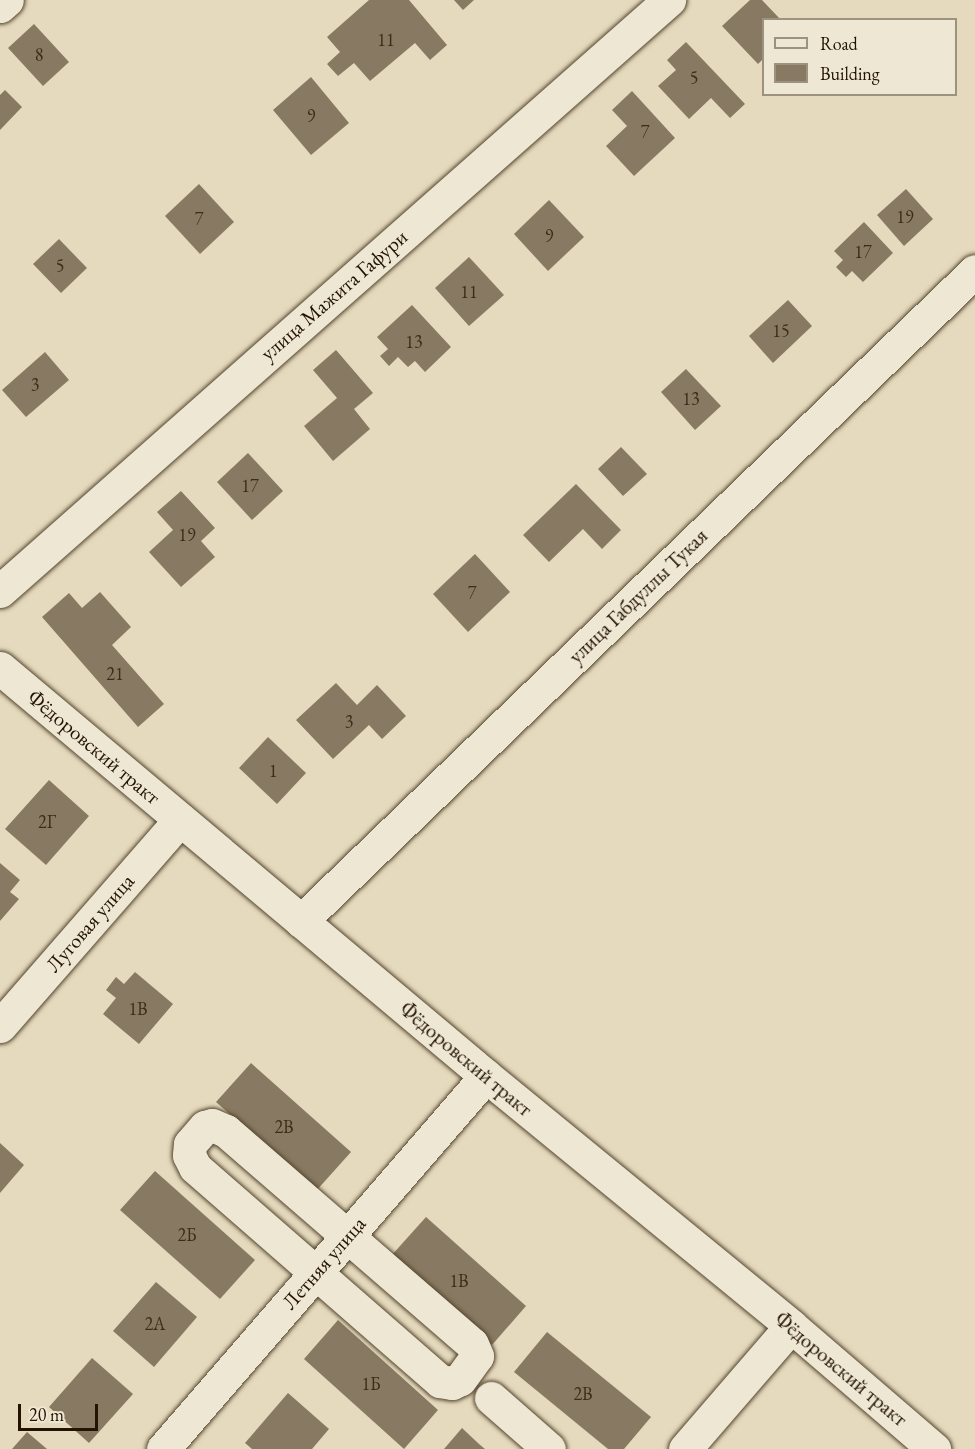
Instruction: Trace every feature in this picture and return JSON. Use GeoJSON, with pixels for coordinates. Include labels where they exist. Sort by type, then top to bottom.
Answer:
{"type":"FeatureCollection","features":[{"type":"Feature","properties":{"kind":"street"},"geometry":{"type":"LineString","coordinates":[[0,6],[7,0]]}},
{"type":"Feature","properties":{"kind":"street","name":"улица Мажита Гафури"},"geometry":{"type":"LineString","coordinates":[[0,591],[669,0]]}},
{"type":"Feature","properties":{"kind":"street","name":"улица Габдуллы Тукая"},"geometry":{"type":"LineString","coordinates":[[301,921],[975,271]]}},
{"type":"Feature","properties":{"kind":"street","name":"Фёдоровский тракт"},"geometry":{"type":"LineString","coordinates":[[0,668],[486,1076],[791,1326],[934,1449]]}},
{"type":"Feature","properties":{"kind":"street","name":"Луговая улица"},"geometry":{"type":"LineString","coordinates":[[0,1026],[180,819]]}},
{"type":"Feature","properties":{"kind":"street","name":"Летняя улица"},"geometry":{"type":"LineString","coordinates":[[162,1449],[486,1076]]}},
{"type":"Feature","properties":{"kind":"street"},"geometry":{"type":"LineString","coordinates":[[220,1126],[472,1344],[476,1350],[474,1362],[460,1379],[452,1383],[440,1381],[315,1272],[195,1167],[189,1155],[190,1144],[205,1127],[220,1126]]}},
{"type":"Feature","properties":{"kind":"street"},"geometry":{"type":"LineString","coordinates":[[685,1449],[791,1326]]}},
{"type":"Feature","properties":{"kind":"street"},"geometry":{"type":"LineString","coordinates":[[491,1398],[549,1449]]}},
{"type":"Feature","properties":{"kind":"building"},"geometry":{"type":"Polygon","coordinates":[[[369,0],[409,0],[447,45],[430,60],[415,43],[370,81],[354,63],[338,76],[327,64],[340,52],[327,37],[369,0]]]}},
{"type":"Feature","properties":{"kind":"building"},"geometry":{"type":"Polygon","coordinates":[[[454,0],[474,0],[463,10],[454,0]]]}},
{"type":"Feature","properties":{"kind":"building"},"geometry":{"type":"Polygon","coordinates":[[[750,0],[762,0],[779,18],[762,18],[762,60],[758,64],[722,26],[750,0]]]}},
{"type":"Feature","properties":{"kind":"building"},"geometry":{"type":"Polygon","coordinates":[[[34,24],[69,62],[43,86],[8,48],[34,24]]]}},
{"type":"Feature","properties":{"kind":"building"},"geometry":{"type":"Polygon","coordinates":[[[686,42],[745,104],[730,118],[711,98],[689,119],[658,86],[676,70],[667,60],[686,42]]]}},
{"type":"Feature","properties":{"kind":"building"},"geometry":{"type":"Polygon","coordinates":[[[311,77],[349,123],[311,155],[273,110],[311,77]]]}},
{"type":"Feature","properties":{"kind":"building"},"geometry":{"type":"Polygon","coordinates":[[[5,90],[22,107],[0,130],[0,95],[5,90]]]}},
{"type":"Feature","properties":{"kind":"building"},"geometry":{"type":"Polygon","coordinates":[[[632,91],[675,138],[634,176],[606,146],[627,126],[612,110],[632,91]]]}},
{"type":"Feature","properties":{"kind":"building"},"geometry":{"type":"Polygon","coordinates":[[[199,184],[234,222],[200,254],[165,216],[199,184]]]}},
{"type":"Feature","properties":{"kind":"building"},"geometry":{"type":"Polygon","coordinates":[[[906,189],[933,219],[904,246],[877,215],[906,189]]]}},
{"type":"Feature","properties":{"kind":"building"},"geometry":{"type":"Polygon","coordinates":[[[549,200],[584,237],[548,271],[514,234],[549,200]]]}},
{"type":"Feature","properties":{"kind":"building"},"geometry":{"type":"Polygon","coordinates":[[[864,222],[893,253],[863,282],[852,271],[846,277],[836,267],[843,260],[834,251],[864,222]]]}},
{"type":"Feature","properties":{"kind":"building"},"geometry":{"type":"Polygon","coordinates":[[[59,239],[87,268],[61,293],[33,264],[59,239]]]}},
{"type":"Feature","properties":{"kind":"building"},"geometry":{"type":"Polygon","coordinates":[[[469,257],[504,295],[469,326],[435,288],[469,257]]]}},
{"type":"Feature","properties":{"kind":"building"},"geometry":{"type":"Polygon","coordinates":[[[788,300],[812,326],[773,363],[749,336],[788,300]]]}},
{"type":"Feature","properties":{"kind":"building"},"geometry":{"type":"Polygon","coordinates":[[[412,305],[451,347],[425,372],[415,361],[408,367],[398,357],[389,366],[380,356],[388,349],[377,337],[412,305]]]}},
{"type":"Feature","properties":{"kind":"building"},"geometry":{"type":"Polygon","coordinates":[[[336,350],[373,393],[354,409],[370,429],[333,461],[304,426],[337,398],[313,370],[336,350]]]}},
{"type":"Feature","properties":{"kind":"building"},"geometry":{"type":"Polygon","coordinates":[[[45,352],[69,380],[26,417],[2,390],[45,352]]]}},
{"type":"Feature","properties":{"kind":"building"},"geometry":{"type":"Polygon","coordinates":[[[686,369],[721,406],[695,430],[661,392],[686,369]]]}},
{"type":"Feature","properties":{"kind":"building"},"geometry":{"type":"Polygon","coordinates":[[[621,447],[647,474],[623,496],[598,469],[621,447]]]}},
{"type":"Feature","properties":{"kind":"building"},"geometry":{"type":"Polygon","coordinates":[[[248,453],[283,491],[252,520],[217,482],[248,453]]]}},
{"type":"Feature","properties":{"kind":"building"},"geometry":{"type":"Polygon","coordinates":[[[576,484],[621,530],[602,549],[583,529],[549,562],[523,535],[576,484]]]}},
{"type":"Feature","properties":{"kind":"building"},"geometry":{"type":"Polygon","coordinates":[[[181,491],[215,528],[201,541],[215,557],[181,587],[149,552],[173,530],[157,512],[181,491]]]}},
{"type":"Feature","properties":{"kind":"building"},"geometry":{"type":"Polygon","coordinates":[[[475,554],[510,592],[468,632],[433,594],[475,554]]]}},
{"type":"Feature","properties":{"kind":"building"},"geometry":{"type":"Polygon","coordinates":[[[100,592],[131,627],[112,645],[164,704],[138,727],[42,617],[69,593],[82,608],[100,592]]]}},
{"type":"Feature","properties":{"kind":"building"},"geometry":{"type":"Polygon","coordinates":[[[336,683],[357,705],[377,685],[406,716],[382,739],[369,725],[333,759],[296,720],[336,683]]]}},
{"type":"Feature","properties":{"kind":"building"},"geometry":{"type":"Polygon","coordinates":[[[268,737],[306,773],[277,804],[239,768],[268,737]]]}},
{"type":"Feature","properties":{"kind":"building"},"geometry":{"type":"Polygon","coordinates":[[[49,780],[89,816],[46,865],[5,829],[49,780]]]}},
{"type":"Feature","properties":{"kind":"building"},"geometry":{"type":"Polygon","coordinates":[[[0,863],[20,880],[10,892],[19,899],[0,921],[0,863]]]}},
{"type":"Feature","properties":{"kind":"building"},"geometry":{"type":"Polygon","coordinates":[[[135,972],[173,1004],[139,1044],[103,1014],[116,998],[106,990],[116,977],[124,984],[135,972]]]}},
{"type":"Feature","properties":{"kind":"building"},"geometry":{"type":"Polygon","coordinates":[[[251,1063],[351,1152],[316,1191],[216,1102],[251,1063]]]}},
{"type":"Feature","properties":{"kind":"building"},"geometry":{"type":"Polygon","coordinates":[[[0,1143],[24,1165],[0,1193],[0,1143]]]}},
{"type":"Feature","properties":{"kind":"building"},"geometry":{"type":"Polygon","coordinates":[[[155,1171],[255,1260],[220,1299],[120,1210],[155,1171]]]}},
{"type":"Feature","properties":{"kind":"building"},"geometry":{"type":"Polygon","coordinates":[[[426,1217],[526,1306],[492,1345],[391,1256],[426,1217]]]}},
{"type":"Feature","properties":{"kind":"building"},"geometry":{"type":"Polygon","coordinates":[[[156,1282],[197,1317],[154,1367],[113,1331],[156,1282]]]}},
{"type":"Feature","properties":{"kind":"building"},"geometry":{"type":"Polygon","coordinates":[[[338,1320],[438,1410],[404,1449],[304,1359],[338,1320]]]}},
{"type":"Feature","properties":{"kind":"building"},"geometry":{"type":"Polygon","coordinates":[[[547,1332],[651,1417],[624,1449],[608,1449],[514,1372],[547,1332]]]}},
{"type":"Feature","properties":{"kind":"building"},"geometry":{"type":"Polygon","coordinates":[[[92,1358],[133,1394],[89,1443],[49,1407],[92,1358]]]}},
{"type":"Feature","properties":{"kind":"building"},"geometry":{"type":"Polygon","coordinates":[[[288,1393],[329,1429],[312,1449],[252,1449],[245,1443],[288,1393]]]}},
{"type":"Feature","properties":{"kind":"building"},"geometry":{"type":"Polygon","coordinates":[[[462,1428],[479,1444],[485,1449],[444,1449],[462,1428]]]}},
{"type":"Feature","properties":{"kind":"building"},"geometry":{"type":"Polygon","coordinates":[[[27,1432],[47,1449],[12,1449],[27,1432]]]}}]}
